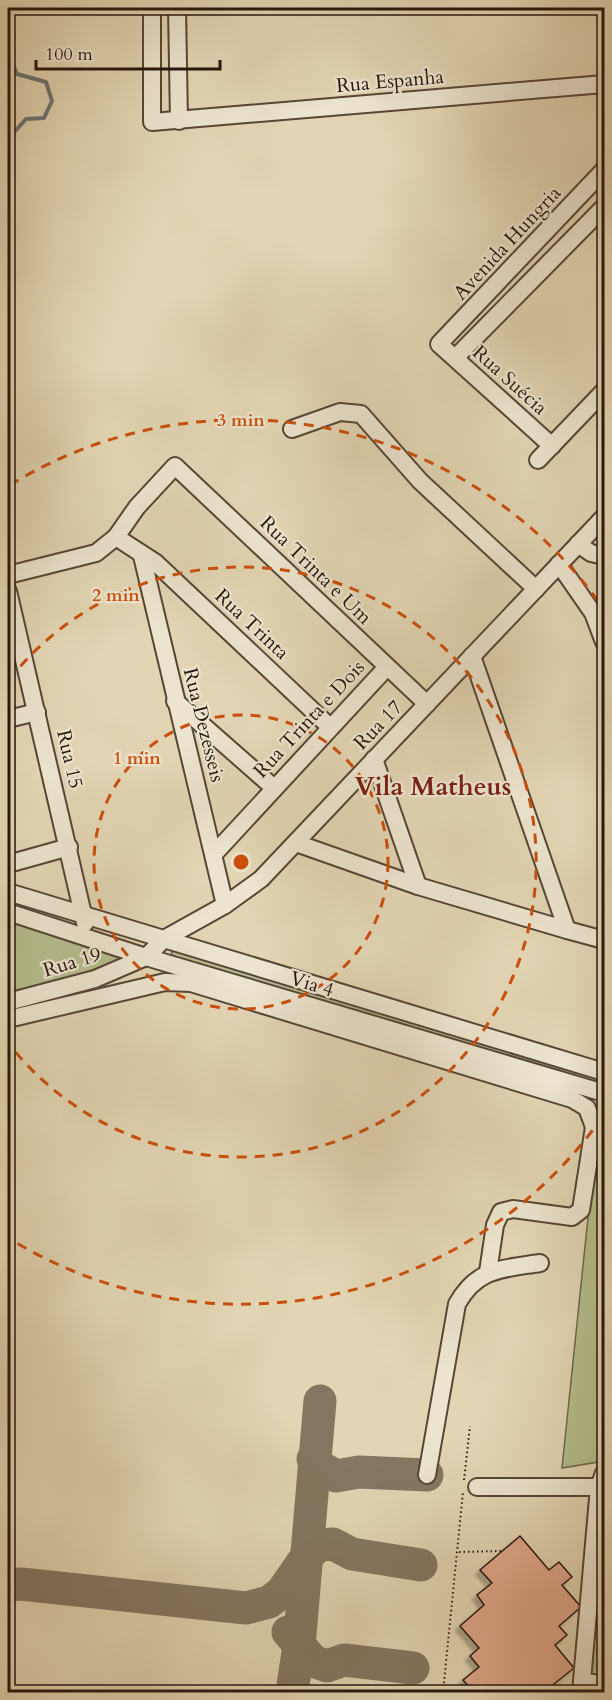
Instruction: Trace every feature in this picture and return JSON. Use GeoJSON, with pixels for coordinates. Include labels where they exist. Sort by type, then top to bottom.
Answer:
{"type":"FeatureCollection","features":[{"type":"Feature","properties":{"kind":"street","name":"Rua Espanha"},"geometry":{"type":"LineString","coordinates":[[152,8],[152,122],[604,84]]}},
{"type":"Feature","properties":{"kind":"street"},"geometry":{"type":"LineString","coordinates":[[177,8],[179,121]]}},
{"type":"Feature","properties":{"kind":"street","name":"Avenida Hungria"},"geometry":{"type":"LineString","coordinates":[[439,344],[604,170]]}},
{"type":"Feature","properties":{"kind":"street"},"geometry":{"type":"LineString","coordinates":[[455,358],[604,207]]}},
{"type":"Feature","properties":{"kind":"street","name":"Rua Suécia"},"geometry":{"type":"LineString","coordinates":[[439,344],[552,446]]}},
{"type":"Feature","properties":{"kind":"street"},"geometry":{"type":"LineString","coordinates":[[538,460],[604,391]]}},
{"type":"Feature","properties":{"kind":"street"},"geometry":{"type":"LineString","coordinates":[[292,429],[340,412],[362,414],[420,481],[536,589]]}},
{"type":"Feature","properties":{"kind":"street","name":"Rua Trinta e Um"},"geometry":{"type":"LineString","coordinates":[[116,537],[137,507],[176,466],[427,705]]}},
{"type":"Feature","properties":{"kind":"street","name":"Rua 17"},"geometry":{"type":"LineString","coordinates":[[146,957],[164,939],[225,905],[261,879],[604,517]]}},
{"type":"Feature","properties":{"kind":"street"},"geometry":{"type":"LineString","coordinates":[[8,575],[96,553],[116,537],[142,556]]}},
{"type":"Feature","properties":{"kind":"street"},"geometry":{"type":"LineString","coordinates":[[578,544],[591,553],[604,556]]}},
{"type":"Feature","properties":{"kind":"street","name":"Rua Dezesseis"},"geometry":{"type":"LineString","coordinates":[[142,556],[225,905]]}},
{"type":"Feature","properties":{"kind":"street","name":"Rua Trinta"},"geometry":{"type":"LineString","coordinates":[[142,556],[156,563],[330,727]]}},
{"type":"Feature","properties":{"kind":"street"},"geometry":{"type":"LineString","coordinates":[[560,564],[593,613],[604,642]]}},
{"type":"Feature","properties":{"kind":"street","name":"Rua 15"},"geometry":{"type":"LineString","coordinates":[[8,591],[86,915],[85,936]]}},
{"type":"Feature","properties":{"kind":"street"},"geometry":{"type":"LineString","coordinates":[[472,656],[567,930]]}},
{"type":"Feature","properties":{"kind":"street","name":"Rua Trinta e Dois"},"geometry":{"type":"LineString","coordinates":[[214,854],[273,787],[387,667]]}},
{"type":"Feature","properties":{"kind":"street"},"geometry":{"type":"LineString","coordinates":[[175,701],[273,787]]}},
{"type":"Feature","properties":{"kind":"street"},"geometry":{"type":"LineString","coordinates":[[8,719],[37,712]]}},
{"type":"Feature","properties":{"kind":"street"},"geometry":{"type":"LineString","coordinates":[[374,759],[418,886]]}},
{"type":"Feature","properties":{"kind":"street"},"geometry":{"type":"LineString","coordinates":[[296,843],[418,886],[604,940]]}},
{"type":"Feature","properties":{"kind":"street"},"geometry":{"type":"LineString","coordinates":[[8,864],[69,848]]}},
{"type":"Feature","properties":{"kind":"street","name":"Via 4"},"geometry":{"type":"LineString","coordinates":[[8,892],[604,1072]]}},
{"type":"Feature","properties":{"kind":"street","name":"Via 4"},"geometry":{"type":"LineString","coordinates":[[8,912],[146,957],[604,1093]]}},
{"type":"Feature","properties":{"kind":"street","name":"Rua 19"},"geometry":{"type":"LineString","coordinates":[[8,1002],[95,979],[146,957]]}},
{"type":"Feature","properties":{"kind":"street"},"geometry":{"type":"LineString","coordinates":[[8,1019],[165,982],[191,983],[572,1099],[587,1108],[594,1127],[581,1210],[572,1217],[513,1209],[501,1212],[495,1225],[488,1272]]}},
{"type":"Feature","properties":{"kind":"street"},"geometry":{"type":"LineString","coordinates":[[427,1475],[457,1304],[466,1288],[488,1272],[540,1263]]}},
{"type":"Feature","properties":{"kind":"street"},"geometry":{"type":"LineString","coordinates":[[477,1487],[602,1480],[582,1687],[604,1684]]}},
{"type":"Feature","properties":{"kind":"path"},"geometry":{"type":"LineString","coordinates":[[443,1692],[470,1426]]}},
{"type":"Feature","properties":{"kind":"path"},"geometry":{"type":"LineString","coordinates":[[458,1552],[501,1551]]}},
{"type":"Feature","properties":{"kind":"green space"},"geometry":{"type":"Polygon","coordinates":[[[8,919],[125,955],[117,963],[105,969],[8,996],[8,919]]]}},
{"type":"Feature","properties":{"kind":"green space"},"geometry":{"type":"Polygon","coordinates":[[[173,949],[599,1078],[599,1081],[597,1083],[174,957],[171,955],[173,949]]]}},
{"type":"Feature","properties":{"kind":"green space"},"geometry":{"type":"Polygon","coordinates":[[[600,1102],[604,1103],[604,1461],[562,1468],[600,1102]]]}},
{"type":"Feature","properties":{"kind":"green space"},"geometry":{"type":"Polygon","coordinates":[[[596,1595],[604,1597],[604,1679],[588,1677],[596,1595]]]}},
{"type":"Feature","properties":{"kind":"building"},"geometry":{"type":"Polygon","coordinates":[[[520,1536],[549,1570],[559,1562],[572,1577],[562,1585],[581,1607],[559,1626],[567,1635],[555,1645],[574,1668],[544,1692],[474,1692],[463,1680],[479,1667],[470,1656],[479,1648],[460,1626],[484,1605],[477,1595],[492,1583],[480,1570],[520,1536]]]}},
{"type":"Feature","properties":{"kind":"waterway"},"geometry":{"type":"LineString","coordinates":[[8,52],[17,74],[46,82],[52,101],[44,118],[26,119],[8,139]]}},
{"type":"Feature","properties":{"kind":"taxiway"},"geometry":{"type":"LineString","coordinates":[[292,1692],[299,1646],[320,1401]]}},
{"type":"Feature","properties":{"kind":"taxiway"},"geometry":{"type":"LineString","coordinates":[[313,1459],[320,1467],[336,1476],[359,1472],[427,1475]]}},
{"type":"Feature","properties":{"kind":"taxiway"},"geometry":{"type":"LineString","coordinates":[[8,1585],[21,1584],[246,1608],[269,1602],[282,1592],[307,1556],[319,1545],[333,1544],[352,1554],[421,1565]]}},
{"type":"Feature","properties":{"kind":"taxiway"},"geometry":{"type":"LineString","coordinates":[[288,1632],[313,1661],[327,1666],[344,1660],[413,1668]]}},
{"type":"Feature","properties":{"kind":"district","name":"Vila Matheus"},"geometry":{"type":"Point","coordinates":[433,786]}}]}
